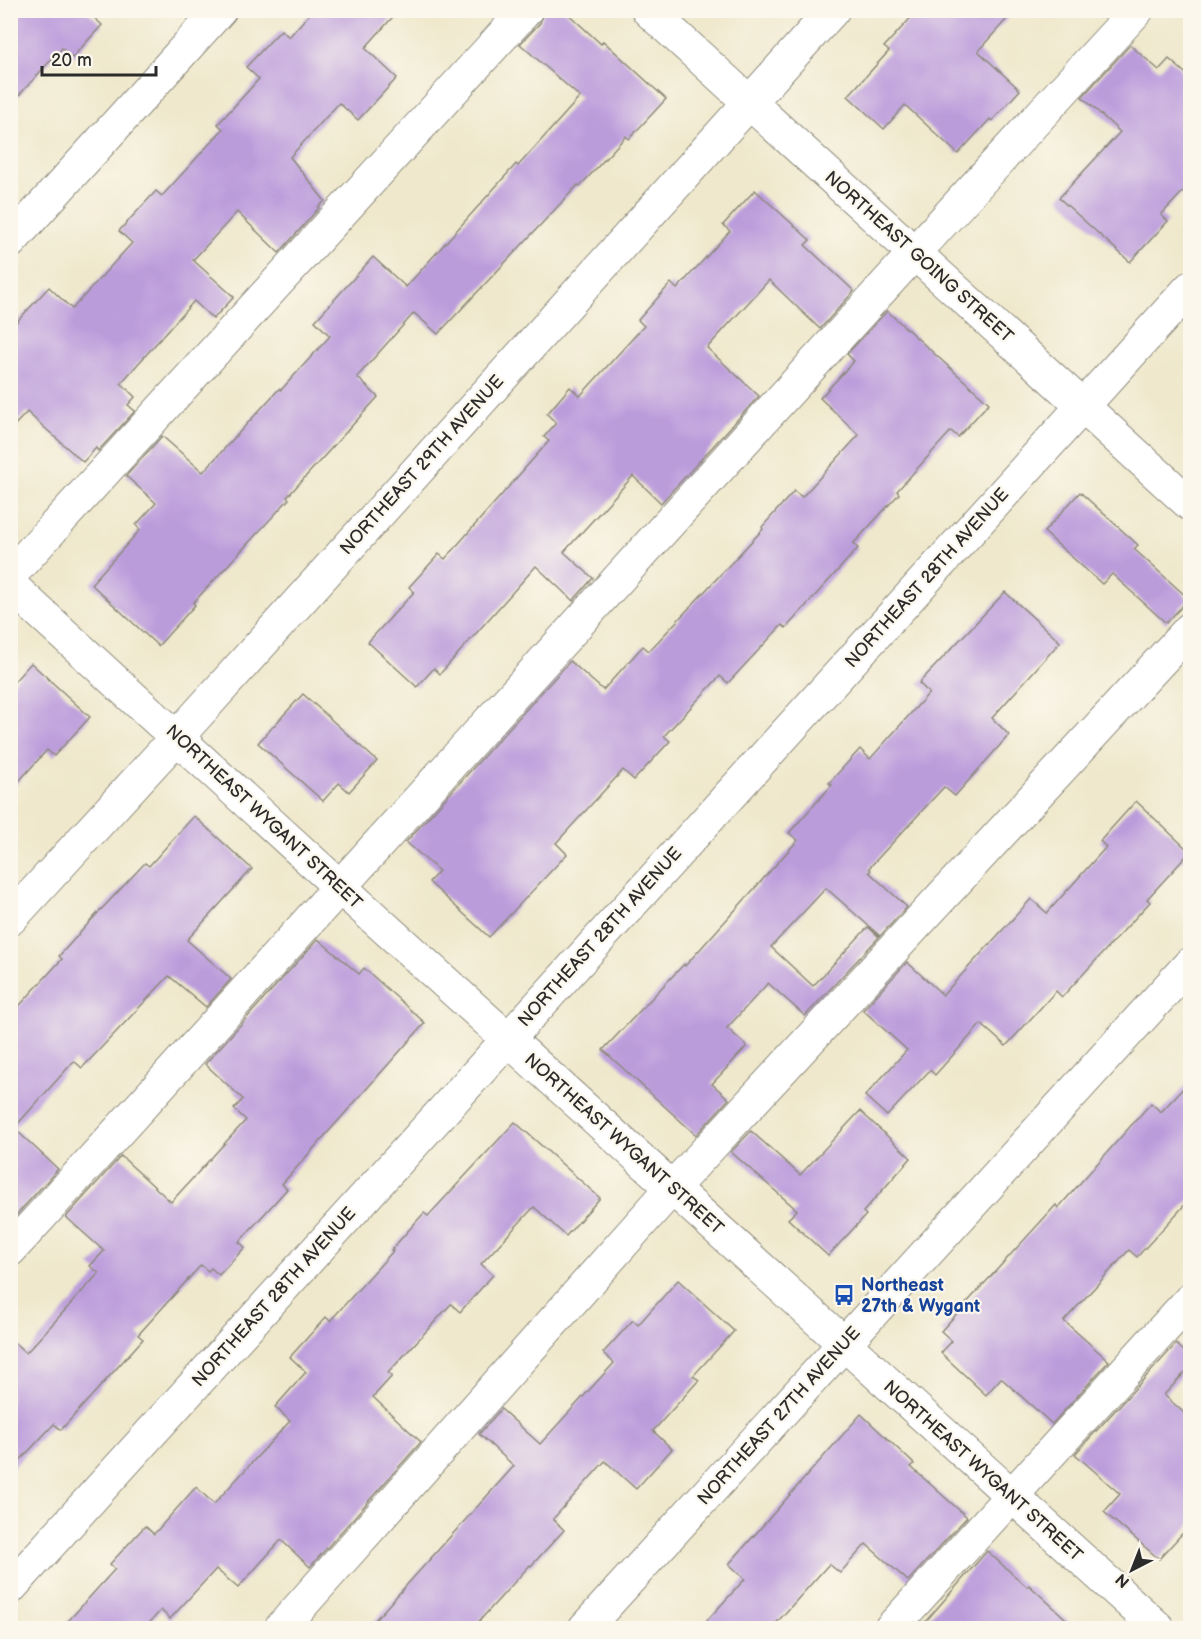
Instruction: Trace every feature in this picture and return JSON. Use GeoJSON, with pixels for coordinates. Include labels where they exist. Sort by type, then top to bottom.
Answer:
{"type":"FeatureCollection","features":[{"type":"Feature","properties":{"kind":"street"},"geometry":{"type":"LineString","coordinates":[[10,242],[220,10]]}},
{"type":"Feature","properties":{"kind":"street"},"geometry":{"type":"LineString","coordinates":[[10,575],[526,10]]}},
{"type":"Feature","properties":{"kind":"street","name":"NORTHEAST GOING STREET"},"geometry":{"type":"LineString","coordinates":[[648,10],[1191,504]]}},
{"type":"Feature","properties":{"kind":"street","name":"NORTHEAST 29TH AVENUE"},"geometry":{"type":"LineString","coordinates":[[10,919],[833,10]]}},
{"type":"Feature","properties":{"kind":"street"},"geometry":{"type":"LineString","coordinates":[[10,1250],[914,252],[1137,10]]}},
{"type":"Feature","properties":{"kind":"street","name":"NORTHEAST 28TH AVENUE"},"geometry":{"type":"LineString","coordinates":[[10,1588],[1191,288]]}},
{"type":"Feature","properties":{"kind":"street","name":"NORTHEAST WYGANT STREET"},"geometry":{"type":"LineString","coordinates":[[10,585],[340,888],[1158,1629]]}},
{"type":"Feature","properties":{"kind":"street"},"geometry":{"type":"LineString","coordinates":[[281,1629],[672,1188],[1191,629]]}},
{"type":"Feature","properties":{"kind":"street","name":"NORTHEAST 27TH AVENUE"},"geometry":{"type":"LineString","coordinates":[[585,1629],[1191,964]]}},
{"type":"Feature","properties":{"kind":"street"},"geometry":{"type":"LineString","coordinates":[[891,1629],[1191,1300]]}},
{"type":"Feature","properties":{"kind":"building"},"geometry":{"type":"Polygon","coordinates":[[[10,10],[86,10],[102,25],[72,58],[62,48],[10,105],[10,10]]]}},
{"type":"Feature","properties":{"kind":"building"},"geometry":{"type":"Polygon","coordinates":[[[313,10],[399,10],[365,48],[397,78],[358,120],[339,103],[290,157],[325,201],[279,253],[237,212],[193,260],[234,297],[213,319],[194,301],[121,383],[135,397],[128,405],[135,411],[98,451],[96,448],[83,462],[27,412],[10,430],[10,329],[49,287],[72,309],[132,243],[119,231],[156,191],[162,196],[223,129],[218,124],[259,79],[246,67],[281,30],[289,37],[313,10]]]}},
{"type":"Feature","properties":{"kind":"building"},"geometry":{"type":"Polygon","coordinates":[[[544,10],[564,10],[601,44],[603,41],[666,99],[629,139],[626,136],[580,186],[578,185],[438,334],[414,313],[357,377],[378,397],[287,497],[289,499],[193,603],[195,605],[158,646],[91,584],[140,530],[136,525],[156,503],[126,476],[162,436],[203,472],[330,336],[315,321],[373,257],[406,287],[516,164],[518,166],[580,97],[520,44],[540,23],[544,10]]]}},
{"type":"Feature","properties":{"kind":"building"},"geometry":{"type":"Polygon","coordinates":[[[918,10],[1015,10],[978,51],[1020,90],[958,154],[905,105],[884,129],[848,96],[889,51],[884,47],[918,10]]]}},
{"type":"Feature","properties":{"kind":"building"},"geometry":{"type":"Polygon","coordinates":[[[1130,45],[1159,70],[1169,59],[1191,78],[1191,183],[1161,215],[1168,221],[1130,262],[1059,198],[1120,132],[1082,97],[1130,45]]]}},
{"type":"Feature","properties":{"kind":"building"},"geometry":{"type":"Polygon","coordinates":[[[755,190],[810,240],[805,245],[854,291],[820,329],[769,280],[707,348],[759,396],[661,503],[633,476],[564,552],[593,578],[573,601],[536,566],[440,674],[434,668],[417,687],[368,642],[414,592],[409,587],[439,554],[445,559],[549,441],[544,437],[556,423],[547,414],[570,387],[580,396],[644,326],[638,320],[671,283],[677,289],[730,231],[723,225],[755,190]]]}},
{"type":"Feature","properties":{"kind":"building"},"geometry":{"type":"Polygon","coordinates":[[[887,311],[989,403],[958,437],[951,431],[897,491],[899,494],[853,544],[858,548],[786,628],[782,625],[728,683],[720,676],[664,736],[670,741],[634,780],[623,770],[556,843],[567,854],[489,937],[429,882],[439,871],[406,842],[570,661],[603,690],[643,646],[649,651],[763,529],[762,527],[794,491],[802,497],[859,435],[820,398],[854,361],[847,354],[887,311]]]}},
{"type":"Feature","properties":{"kind":"building"},"geometry":{"type":"Polygon","coordinates":[[[1080,492],[1138,545],[1134,549],[1189,599],[1166,623],[1112,574],[1102,584],[1044,532],[1080,492]]]}},
{"type":"Feature","properties":{"kind":"building"},"geometry":{"type":"Polygon","coordinates":[[[1005,592],[1060,642],[992,718],[1009,735],[955,796],[944,787],[869,868],[871,870],[869,872],[907,907],[880,936],[826,888],[771,947],[813,986],[868,927],[879,937],[805,1016],[768,983],[727,1028],[747,1046],[712,1084],[729,1099],[696,1135],[603,1050],[684,964],[685,966],[798,840],[789,833],[832,785],[829,783],[860,749],[870,759],[929,693],[919,683],[1005,592]]]}},
{"type":"Feature","properties":{"kind":"building"},"geometry":{"type":"Polygon","coordinates":[[[31,663],[90,717],[54,756],[47,750],[10,791],[10,686],[31,663]]]}},
{"type":"Feature","properties":{"kind":"building"},"geometry":{"type":"Polygon","coordinates":[[[303,694],[377,761],[349,792],[339,783],[323,801],[258,743],[303,694]]]}},
{"type":"Feature","properties":{"kind":"building"},"geometry":{"type":"Polygon","coordinates":[[[1136,801],[1190,852],[1147,899],[1150,902],[1062,997],[1056,991],[1006,1046],[981,1024],[935,1075],[930,1070],[887,1116],[865,1096],[907,1050],[863,1010],[907,962],[943,995],[1031,899],[1047,913],[1106,847],[1100,841],[1136,801]]]}},
{"type":"Feature","properties":{"kind":"building"},"geometry":{"type":"Polygon","coordinates":[[[194,816],[252,869],[187,940],[231,979],[206,1007],[169,976],[82,1068],[74,1061],[14,1128],[58,1169],[10,1222],[10,1016],[62,959],[59,956],[96,915],[145,863],[149,866],[194,816]]]}},
{"type":"Feature","properties":{"kind":"building"},"geometry":{"type":"Polygon","coordinates":[[[318,939],[359,974],[364,968],[425,1023],[282,1184],[287,1189],[239,1242],[245,1247],[219,1275],[211,1268],[208,1271],[201,1265],[138,1335],[143,1339],[61,1430],[54,1424],[10,1471],[10,1339],[26,1353],[99,1273],[90,1266],[104,1251],[66,1217],[121,1156],[171,1202],[246,1120],[234,1109],[243,1099],[205,1064],[318,939]]]}},
{"type":"Feature","properties":{"kind":"building"},"geometry":{"type":"Polygon","coordinates":[[[1191,1080],[1191,1198],[1137,1257],[1129,1250],[1064,1321],[1109,1361],[1052,1424],[1001,1378],[986,1395],[941,1353],[952,1341],[941,1331],[1056,1205],[1058,1208],[1151,1103],[1161,1112],[1191,1080]]]}},
{"type":"Feature","properties":{"kind":"building"},"geometry":{"type":"Polygon","coordinates":[[[860,1111],[911,1158],[863,1212],[866,1215],[828,1256],[788,1219],[797,1210],[731,1152],[751,1131],[800,1175],[860,1111]]]}},
{"type":"Feature","properties":{"kind":"building"},"geometry":{"type":"Polygon","coordinates":[[[515,1122],[600,1198],[566,1236],[534,1207],[481,1264],[493,1275],[460,1312],[451,1304],[388,1373],[392,1376],[373,1397],[421,1442],[310,1567],[281,1540],[238,1588],[216,1569],[170,1619],[161,1610],[144,1629],[61,1629],[115,1569],[110,1564],[145,1526],[154,1534],[196,1487],[214,1504],[290,1421],[275,1407],[306,1372],[290,1357],[326,1317],[330,1321],[424,1213],[428,1216],[515,1122]]]}},
{"type":"Feature","properties":{"kind":"building"},"geometry":{"type":"Polygon","coordinates":[[[678,1280],[734,1331],[693,1376],[699,1380],[653,1431],[672,1449],[636,1489],[605,1461],[553,1519],[564,1530],[472,1629],[367,1629],[514,1466],[479,1434],[501,1409],[540,1444],[614,1363],[603,1353],[633,1320],[638,1325],[678,1280]]]}},
{"type":"Feature","properties":{"kind":"building"},"geometry":{"type":"Polygon","coordinates":[[[1176,1344],[1191,1357],[1191,1366],[1164,1395],[1191,1419],[1191,1524],[1159,1559],[1104,1512],[1120,1494],[1075,1454],[1176,1344]]]}},
{"type":"Feature","properties":{"kind":"building"},"geometry":{"type":"Polygon","coordinates":[[[861,1414],[914,1464],[911,1467],[967,1517],[908,1581],[866,1544],[840,1573],[829,1564],[771,1629],[699,1629],[745,1579],[729,1564],[861,1414]]]}},
{"type":"Feature","properties":{"kind":"building"},"geometry":{"type":"Polygon","coordinates":[[[987,1551],[1027,1587],[1029,1585],[1077,1629],[919,1629],[987,1551]]]}},
{"type":"Feature","properties":{"kind":"place","name":"Northeast 27th & Wygant"},"geometry":{"type":"Point","coordinates":[844,1295]}}]}
